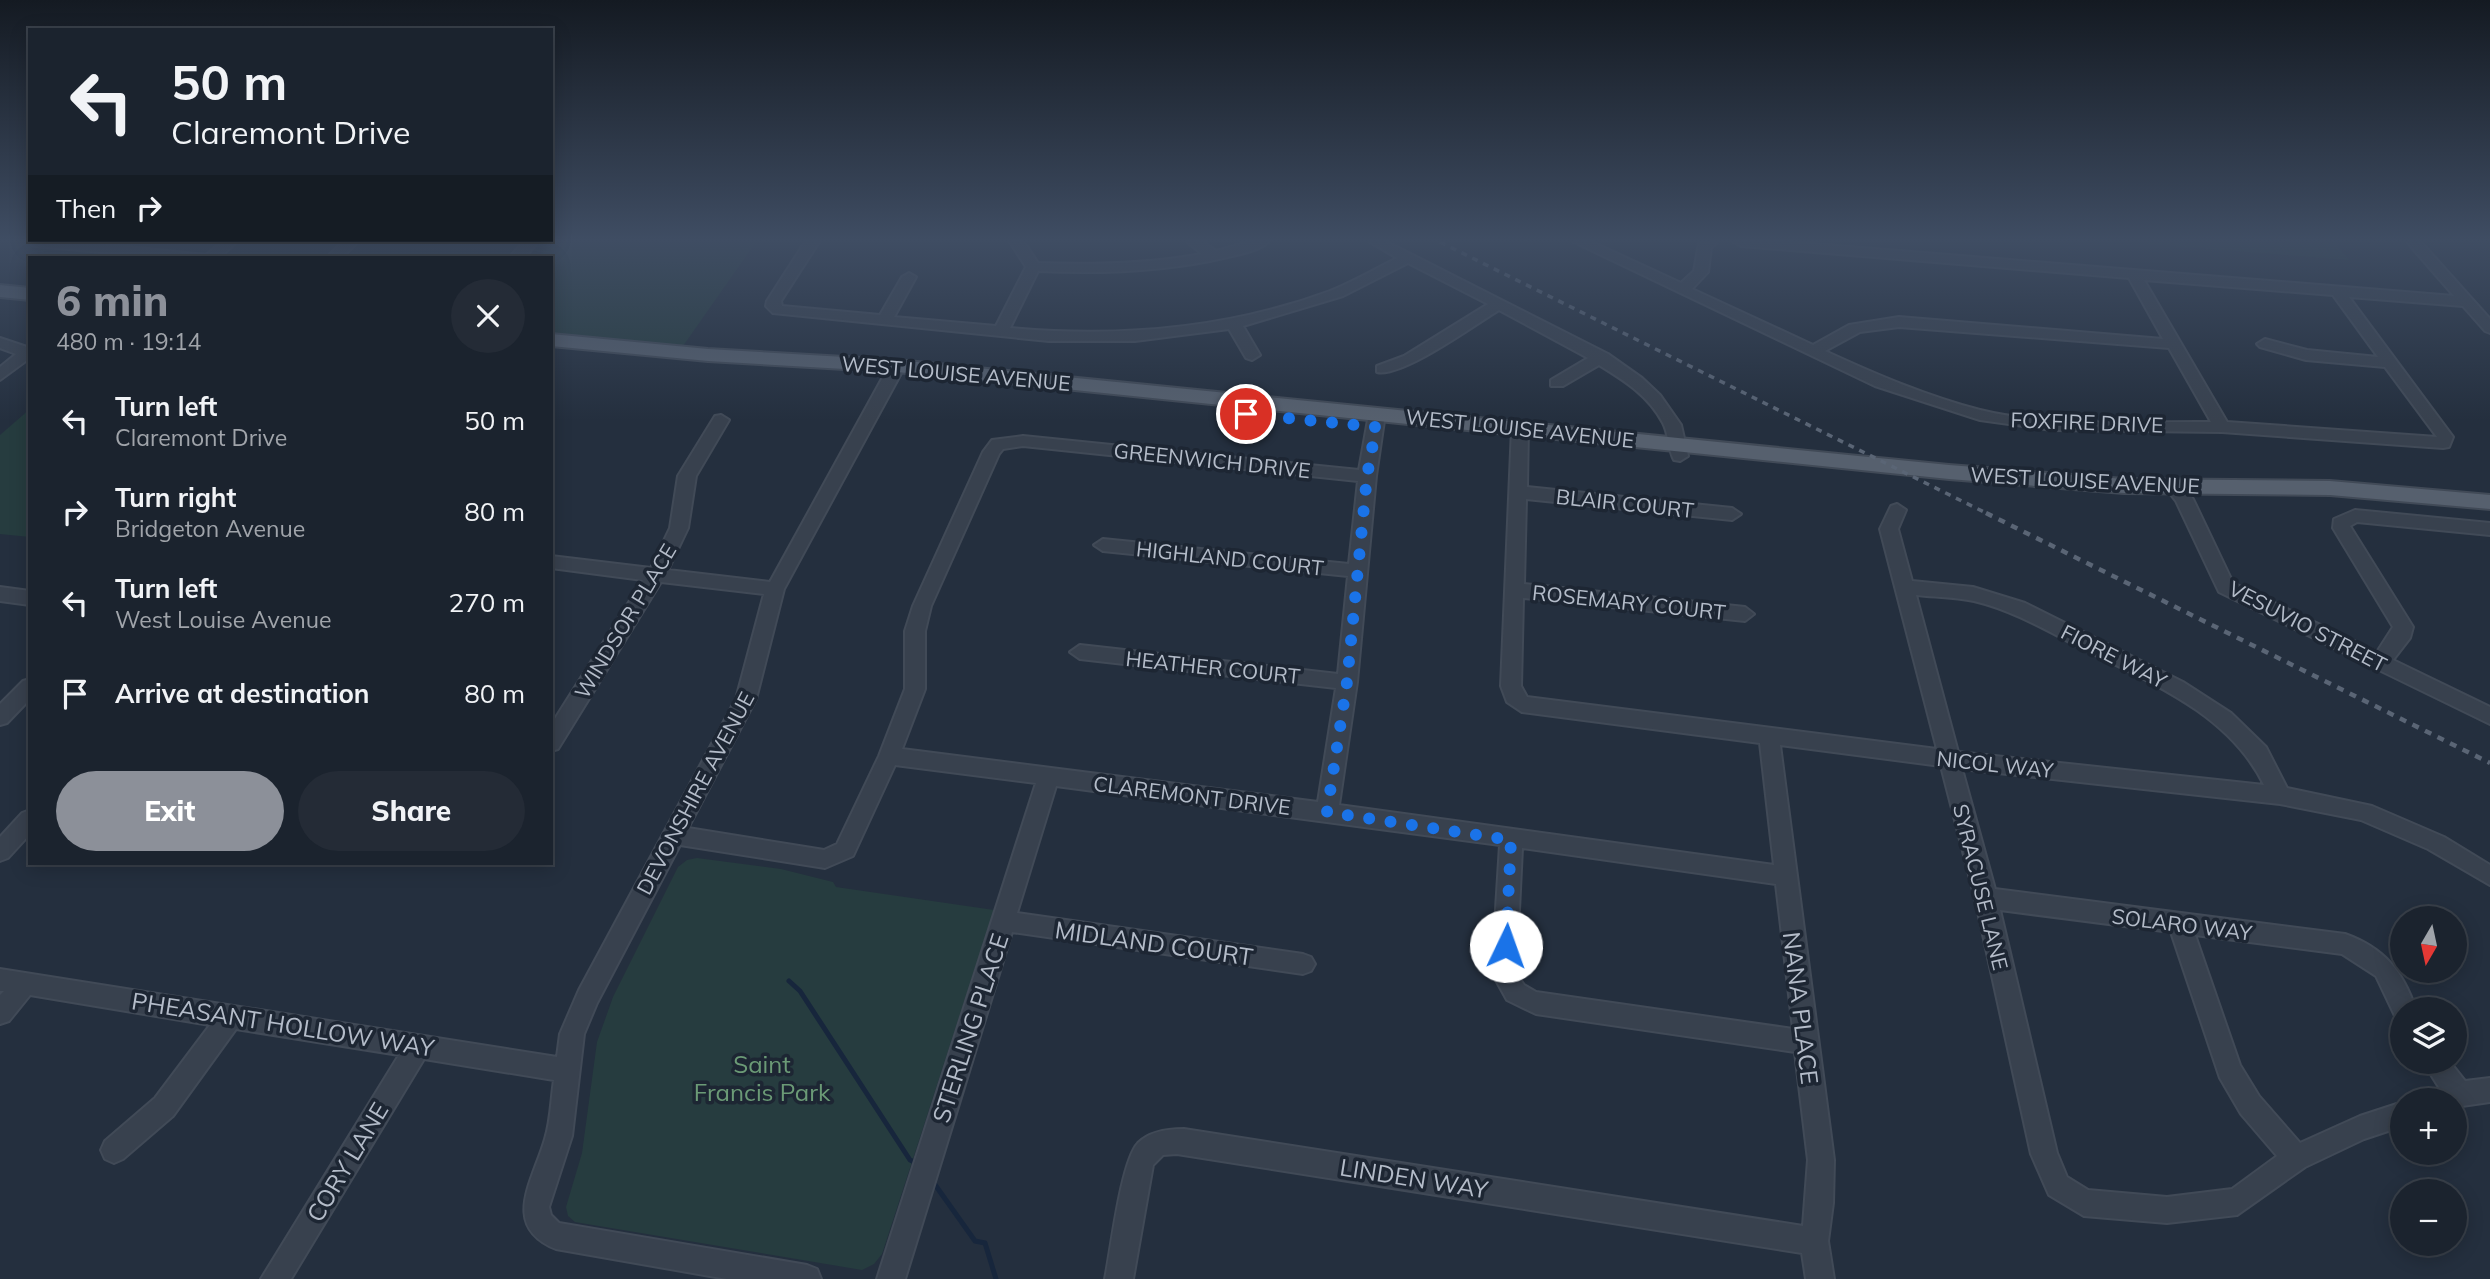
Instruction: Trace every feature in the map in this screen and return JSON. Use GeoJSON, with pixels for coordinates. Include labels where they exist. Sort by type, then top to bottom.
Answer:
{"type":"FeatureCollection","features":[{"type":"Feature","properties":{"kind":"main road","name":"WEST LOUISE AVENUE"},"geometry":{"type":"LineString","coordinates":[[553,340],[1679,450],[2054,493],[2179,493],[2319,487],[2490,502]]}},
{"type":"Feature","properties":{"kind":"main road","name":"WEST LOUISE AVENUE"},"geometry":{"type":"LineString","coordinates":[[553,353],[675,365],[894,373]]}},
{"type":"Feature","properties":{"kind":"main road","name":"WEST LOUISE AVENUE"},"geometry":{"type":"LineString","coordinates":[[2179,493],[2312,499],[2490,513]]}},
{"type":"Feature","properties":{"kind":"street"},"geometry":{"type":"LineString","coordinates":[[774,302],[775,308],[786,312],[1084,338],[1162,333],[1234,324],[1309,302]]}},
{"type":"Feature","properties":{"kind":"street"},"geometry":{"type":"LineString","coordinates":[[884,321],[895,302]]}},
{"type":"Feature","properties":{"kind":"street"},"geometry":{"type":"LineString","coordinates":[[1001,331],[1016,302]]}},
{"type":"Feature","properties":{"kind":"street"},"geometry":{"type":"LineString","coordinates":[[1493,302],[1601,357],[1636,381],[1654,398],[1673,425],[1679,450]]}},
{"type":"Feature","properties":{"kind":"street","name":"FOXFIRE DRIVE"},"geometry":{"type":"LineString","coordinates":[[1707,302],[1916,396],[2007,420],[2052,425],[2222,427],[2443,443],[2445,437],[2390,363]]}},
{"type":"Feature","properties":{"kind":"street"},"geometry":{"type":"LineString","coordinates":[[2149,302],[2222,427]]}},
{"type":"Feature","properties":{"kind":"street"},"geometry":{"type":"LineString","coordinates":[[2345,302],[2390,363]]}},
{"type":"Feature","properties":{"kind":"street"},"geometry":{"type":"LineString","coordinates":[[2463,302],[2467,302],[2490,328]]}},
{"type":"Feature","properties":{"kind":"street"},"geometry":{"type":"LineString","coordinates":[[1382,369],[1410,359],[1498,304]]}},
{"type":"Feature","properties":{"kind":"street"},"geometry":{"type":"LineString","coordinates":[[1815,351],[1830,338],[1859,326],[1899,321],[2173,344]]}},
{"type":"Feature","properties":{"kind":"street"},"geometry":{"type":"LineString","coordinates":[[1234,324],[1252,355]]}},
{"type":"Feature","properties":{"kind":"street"},"geometry":{"type":"LineString","coordinates":[[0,343],[23,349],[20,359],[0,375]]}},
{"type":"Feature","properties":{"kind":"street"},"geometry":{"type":"LineString","coordinates":[[2265,344],[2306,355],[2390,363]]}},
{"type":"Feature","properties":{"kind":"street"},"geometry":{"type":"LineString","coordinates":[[1558,383],[1601,357]]}},
{"type":"Feature","properties":{"kind":"street","name":"DEVONSHIRE AVENUE"},"geometry":{"type":"LineString","coordinates":[[565,1070],[572,1034],[587,998],[746,699],[754,677],[767,610],[775,589],[894,373]]}},
{"type":"Feature","properties":{"kind":"street","name":"WINDSOR PLACE"},"geometry":{"type":"LineString","coordinates":[[553,740],[657,575],[679,528],[687,476],[721,420]]}},
{"type":"Feature","properties":{"kind":"street"},"geometry":{"type":"LineString","coordinates":[[1327,812],[1347,682],[1367,476],[1377,420]]}},
{"type":"Feature","properties":{"kind":"street","name":"NICOL WAY"},"geometry":{"type":"LineString","coordinates":[[1519,434],[1511,671],[1514,697],[1522,704],[1948,759],[2280,795],[2364,812],[2436,844],[2490,876]]}},
{"type":"Feature","properties":{"kind":"street","name":"GREENWICH DRIVE"},"geometry":{"type":"LineString","coordinates":[[674,835],[825,859],[834,857],[849,844],[889,756],[915,689],[915,631],[922,606],[991,452],[998,444],[1007,441],[1057,445],[1367,476]]}},
{"type":"Feature","properties":{"kind":"street","name":"BLAIR COURT"},"geometry":{"type":"LineString","coordinates":[[1518,492],[1732,514]]}},
{"type":"Feature","properties":{"kind":"street","name":"VESUVIO STREET"},"geometry":{"type":"LineString","coordinates":[[2179,493],[2226,587],[2490,716]]}},
{"type":"Feature","properties":{"kind":"street","name":"SYRACUSE LANE"},"geometry":{"type":"LineString","coordinates":[[1897,510],[1889,530],[1986,898],[2044,1154],[2059,1186],[2084,1203],[2167,1210],[2237,1202],[2296,1158]]}},
{"type":"Feature","properties":{"kind":"street"},"geometry":{"type":"LineString","coordinates":[[2380,663],[2403,633],[2403,627],[2340,523],[2355,516],[2490,529]]}},
{"type":"Feature","properties":{"kind":"street","name":"HIGHLAND COURT"},"geometry":{"type":"LineString","coordinates":[[1102,545],[1358,571]]}},
{"type":"Feature","properties":{"kind":"street"},"geometry":{"type":"LineString","coordinates":[[553,562],[775,589]]}},
{"type":"Feature","properties":{"kind":"street","name":"FIORE WAY"},"geometry":{"type":"LineString","coordinates":[[1905,587],[1973,594],[2018,608],[2176,687],[2224,719],[2259,753],[2280,795]]}},
{"type":"Feature","properties":{"kind":"street","name":"ROSEMARY COURT"},"geometry":{"type":"LineString","coordinates":[[1514,590],[1745,614]]}},
{"type":"Feature","properties":{"kind":"street"},"geometry":{"type":"LineString","coordinates":[[0,594],[28,597]]}},
{"type":"Feature","properties":{"kind":"street","name":"HEATHER COURT"},"geometry":{"type":"LineString","coordinates":[[1080,652],[1347,682]]}},
{"type":"Feature","properties":{"kind":"street"},"geometry":{"type":"LineString","coordinates":[[0,718],[28,688]]}},
{"type":"Feature","properties":{"kind":"street","name":"NANA PLACE"},"geometry":{"type":"LineString","coordinates":[[1769,736],[1821,1160],[1820,1203],[1814,1241],[1820,1279]]}},
{"type":"Feature","properties":{"kind":"street","name":"CLAREMONT DRIVE"},"geometry":{"type":"LineString","coordinates":[[889,756],[1327,812],[1511,840],[1785,876]]}},
{"type":"Feature","properties":{"kind":"street","name":"STERLING PLACE"},"geometry":{"type":"LineString","coordinates":[[891,1279],[1049,776]]}},
{"type":"Feature","properties":{"kind":"street"},"geometry":{"type":"LineString","coordinates":[[0,852],[28,820]]}},
{"type":"Feature","properties":{"kind":"street"},"geometry":{"type":"LineString","coordinates":[[1511,840],[1504,973],[1509,989],[1519,997],[1569,1007],[1805,1042]]}},
{"type":"Feature","properties":{"kind":"street","name":"SOLARO WAY"},"geometry":{"type":"LineString","coordinates":[[1986,898],[2180,925],[2345,944],[2376,958],[2395,983],[2400,997]]}},
{"type":"Feature","properties":{"kind":"street","name":"MIDLAND COURT"},"geometry":{"type":"LineString","coordinates":[[1004,921],[1303,964]]}},
{"type":"Feature","properties":{"kind":"street"},"geometry":{"type":"LineString","coordinates":[[2180,925],[2229,1070],[2250,1105],[2296,1158],[2360,1128],[2390,1118]]}},
{"type":"Feature","properties":{"kind":"street","name":"PHEASANT HOLLOW WAY"},"geometry":{"type":"LineString","coordinates":[[0,980],[565,1070]]}},
{"type":"Feature","properties":{"kind":"street"},"geometry":{"type":"LineString","coordinates":[[0,1013],[25,984]]}},
{"type":"Feature","properties":{"kind":"street"},"geometry":{"type":"LineString","coordinates":[[114,1150],[164,1107],[232,1015]]}},
{"type":"Feature","properties":{"kind":"street","name":"CORY LANE"},"geometry":{"type":"LineString","coordinates":[[275,1279],[418,1046]]}},
{"type":"Feature","properties":{"kind":"street"},"geometry":{"type":"LineString","coordinates":[[565,1070],[559,1136],[536,1207],[536,1217],[545,1231],[807,1279]]}},
{"type":"Feature","properties":{"kind":"street"},"geometry":{"type":"LineString","coordinates":[[2467,1094],[2490,1090]]}},
{"type":"Feature","properties":{"kind":"street","name":"LINDEN WAY"},"geometry":{"type":"LineString","coordinates":[[1119,1279],[1141,1160],[1150,1146],[1162,1141],[1184,1142],[1814,1241]]}},
{"type":"Feature","properties":{"kind":"green space"},"geometry":{"type":"Polygon","coordinates":[[[553,302],[714,302],[683,346],[553,334],[553,302]]]}},
{"type":"Feature","properties":{"kind":"green space"},"geometry":{"type":"Polygon","coordinates":[[[28,411],[28,537],[0,534],[0,435],[28,411]]]}},
{"type":"Feature","properties":{"kind":"green space","name":"Saint Francis Park"},"geometry":{"type":"Polygon","coordinates":[[[697,858],[781,869],[833,882],[836,887],[994,910],[882,1254],[874,1264],[862,1270],[575,1222],[568,1216],[566,1207],[582,1153],[597,1042],[613,997],[678,867],[687,860],[697,858]]]}},
{"type":"Feature","properties":{"kind":"waterway"},"geometry":{"type":"LineString","coordinates":[[789,981],[800,991],[910,1160],[919,1164]]}},
{"type":"Feature","properties":{"kind":"waterway"},"geometry":{"type":"LineString","coordinates":[[931,1179],[975,1241],[985,1243],[996,1279]]}},
{"type":"Feature","properties":{"kind":"railway"},"geometry":{"type":"LineString","coordinates":[[1560,302],[1990,515]]}},
{"type":"Feature","properties":{"kind":"railway"},"geometry":{"type":"LineString","coordinates":[[1986,513],[2490,763]]}},
{"type":"Feature","properties":{"kind":"route"},"geometry":{"type":"LineString","coordinates":[[1246,414],[1376,427],[1367,476],[1347,682],[1327,812],[1511,840],[1506,946]]}}]}
